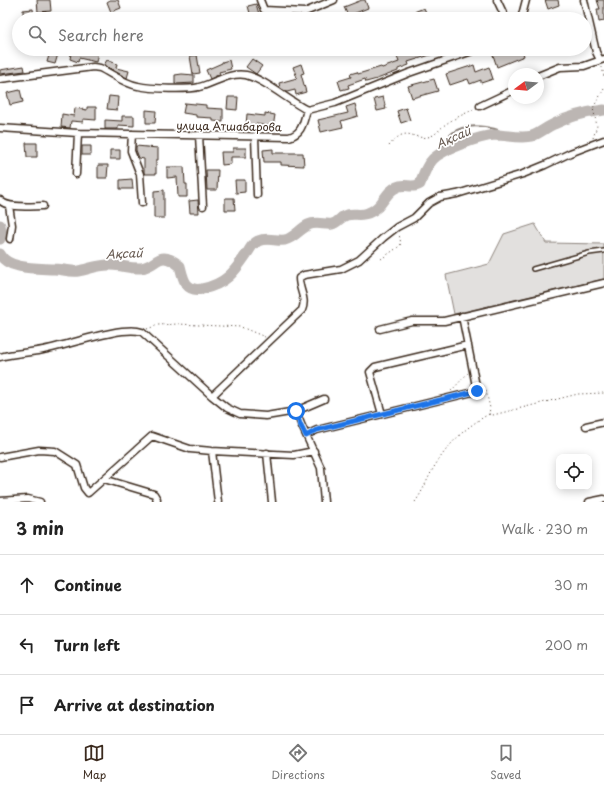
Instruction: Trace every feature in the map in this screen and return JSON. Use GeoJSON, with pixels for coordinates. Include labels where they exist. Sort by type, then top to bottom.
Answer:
{"type":"FeatureCollection","features":[{"type":"Feature","properties":{"kind":"street"},"geometry":{"type":"LineString","coordinates":[[260,0],[264,10],[305,12],[334,0]]}},
{"type":"Feature","properties":{"kind":"street"},"geometry":{"type":"LineString","coordinates":[[497,0],[503,12]]}},
{"type":"Feature","properties":{"kind":"street"},"geometry":{"type":"LineString","coordinates":[[523,12],[526,0]]}},
{"type":"Feature","properties":{"kind":"street"},"geometry":{"type":"LineString","coordinates":[[584,0],[587,12]]}},
{"type":"Feature","properties":{"kind":"street"},"geometry":{"type":"LineString","coordinates":[[544,74],[560,67],[584,66],[602,59],[596,52],[592,35]]}},
{"type":"Feature","properties":{"kind":"street"},"geometry":{"type":"LineString","coordinates":[[0,79],[93,66],[138,86],[191,89],[228,76],[245,75],[255,78],[296,105],[307,110],[335,103],[409,73],[458,56]]}},
{"type":"Feature","properties":{"kind":"street"},"geometry":{"type":"LineString","coordinates":[[480,106],[508,93]]}},
{"type":"Feature","properties":{"kind":"street","name":"улица Атшабарова"},"geometry":{"type":"LineString","coordinates":[[0,128],[78,133],[289,136],[296,134],[300,130],[307,110]]}},
{"type":"Feature","properties":{"kind":"street"},"geometry":{"type":"LineString","coordinates":[[76,174],[78,133]]}},
{"type":"Feature","properties":{"kind":"street"},"geometry":{"type":"LineString","coordinates":[[132,134],[131,151],[140,174],[142,203]]}},
{"type":"Feature","properties":{"kind":"street"},"geometry":{"type":"LineString","coordinates":[[199,135],[203,206]]}},
{"type":"Feature","properties":{"kind":"street"},"geometry":{"type":"LineString","coordinates":[[255,136],[257,195]]}},
{"type":"Feature","properties":{"kind":"street"},"geometry":{"type":"LineString","coordinates":[[212,396],[302,310],[305,304],[299,284],[299,278],[304,275],[341,269],[359,260],[397,227],[414,218],[429,203],[440,197],[457,194],[523,174],[604,140]]}},
{"type":"Feature","properties":{"kind":"street"},"geometry":{"type":"LineString","coordinates":[[0,200],[3,204],[9,206],[43,206]]}},
{"type":"Feature","properties":{"kind":"street"},"geometry":{"type":"LineString","coordinates":[[9,206],[12,225],[10,238]]}},
{"type":"Feature","properties":{"kind":"street"},"geometry":{"type":"LineString","coordinates":[[380,329],[412,321],[444,321],[604,283]]}},
{"type":"Feature","properties":{"kind":"street"},"geometry":{"type":"LineString","coordinates":[[306,436],[317,430],[477,391],[462,316]]}},
{"type":"Feature","properties":{"kind":"street"},"geometry":{"type":"LineString","coordinates":[[0,357],[13,353],[41,351],[112,333],[135,330],[142,332],[212,396],[227,408],[240,414],[266,416],[296,411],[324,399]]}},
{"type":"Feature","properties":{"kind":"street"},"geometry":{"type":"LineString","coordinates":[[382,414],[370,372],[375,367],[468,345]]}},
{"type":"Feature","properties":{"kind":"street"},"geometry":{"type":"LineString","coordinates":[[296,411],[300,424],[314,451],[320,468],[324,502]]}},
{"type":"Feature","properties":{"kind":"street"},"geometry":{"type":"LineString","coordinates":[[586,426],[604,422]]}},
{"type":"Feature","properties":{"kind":"street"},"geometry":{"type":"LineString","coordinates":[[0,456],[39,450],[55,451],[78,465],[84,488],[88,493],[152,436],[190,449],[212,452],[294,455],[314,451]]}},
{"type":"Feature","properties":{"kind":"street"},"geometry":{"type":"LineString","coordinates":[[212,452],[218,502]]}},
{"type":"Feature","properties":{"kind":"street"},"geometry":{"type":"LineString","coordinates":[[267,454],[272,502]]}},
{"type":"Feature","properties":{"kind":"street"},"geometry":{"type":"LineString","coordinates":[[104,479],[154,494],[157,499],[156,502]]}},
{"type":"Feature","properties":{"kind":"street"},"geometry":{"type":"LineString","coordinates":[[0,501],[28,499],[40,502]]}},
{"type":"Feature","properties":{"kind":"street"},"geometry":{"type":"LineString","coordinates":[[589,502],[604,499]]}},
{"type":"Feature","properties":{"kind":"lane"},"geometry":{"type":"LineString","coordinates":[[533,269],[589,254],[604,252]]}},
{"type":"Feature","properties":{"kind":"path"},"geometry":{"type":"LineString","coordinates":[[602,59],[604,76]]}},
{"type":"Feature","properties":{"kind":"path"},"geometry":{"type":"LineString","coordinates":[[591,146],[596,126],[593,108],[604,89]]}},
{"type":"Feature","properties":{"kind":"path"},"geometry":{"type":"LineString","coordinates":[[389,146],[395,138],[401,135],[429,137],[435,134],[446,124],[480,106]]}},
{"type":"Feature","properties":{"kind":"path"},"geometry":{"type":"LineString","coordinates":[[381,259],[401,244],[397,227]]}},
{"type":"Feature","properties":{"kind":"path"},"geometry":{"type":"LineString","coordinates":[[142,332],[154,326],[171,324],[241,327],[272,340]]}},
{"type":"Feature","properties":{"kind":"path"},"geometry":{"type":"LineString","coordinates":[[449,392],[472,367]]}},
{"type":"Feature","properties":{"kind":"path"},"geometry":{"type":"LineString","coordinates":[[477,391],[482,389],[486,391],[490,408],[489,414]]}},
{"type":"Feature","properties":{"kind":"path"},"geometry":{"type":"LineString","coordinates":[[415,502],[422,493],[435,465],[458,435],[489,414],[493,415],[578,394],[604,393]]}},
{"type":"Feature","properties":{"kind":"shaded area"},"geometry":{"type":"Polygon","coordinates":[[[535,224],[546,243],[604,244],[604,279],[454,314],[446,275],[489,264],[504,234],[535,224]]]}},
{"type":"Feature","properties":{"kind":"building"},"geometry":{"type":"Polygon","coordinates":[[[37,0],[50,0],[51,11],[38,12],[37,0]]]}},
{"type":"Feature","properties":{"kind":"building"},"geometry":{"type":"Polygon","coordinates":[[[110,0],[118,0],[121,8],[111,12],[107,2],[110,0]]]}},
{"type":"Feature","properties":{"kind":"building"},"geometry":{"type":"Polygon","coordinates":[[[365,0],[368,8],[358,12],[346,12],[344,7],[365,0]]]}},
{"type":"Feature","properties":{"kind":"building"},"geometry":{"type":"Polygon","coordinates":[[[545,0],[558,0],[559,5],[548,9],[545,0]]]}},
{"type":"Feature","properties":{"kind":"building"},"geometry":{"type":"Polygon","coordinates":[[[597,0],[604,0],[604,21],[599,22],[597,9],[600,9],[597,0]]]}},
{"type":"Feature","properties":{"kind":"building"},"geometry":{"type":"Polygon","coordinates":[[[256,4],[258,12],[250,12],[248,6],[256,4]]]}},
{"type":"Feature","properties":{"kind":"building"},"geometry":{"type":"Polygon","coordinates":[[[424,8],[426,12],[414,12],[424,8]]]}},
{"type":"Feature","properties":{"kind":"building"},"geometry":{"type":"Polygon","coordinates":[[[33,9],[33,12],[23,12],[23,10],[33,9]]]}},
{"type":"Feature","properties":{"kind":"building"},"geometry":{"type":"Polygon","coordinates":[[[49,56],[57,56],[55,64],[47,62],[49,56]]]}},
{"type":"Feature","properties":{"kind":"building"},"geometry":{"type":"Polygon","coordinates":[[[71,56],[97,56],[96,62],[79,58],[78,62],[70,59],[71,56]]]}},
{"type":"Feature","properties":{"kind":"building"},"geometry":{"type":"Polygon","coordinates":[[[190,56],[197,56],[200,73],[193,74],[190,56]]]}},
{"type":"Feature","properties":{"kind":"building"},"geometry":{"type":"Polygon","coordinates":[[[397,56],[427,56],[408,62],[409,65],[398,69],[398,71],[366,82],[365,79],[348,85],[349,88],[341,90],[338,81],[351,77],[350,74],[357,72],[358,74],[399,62],[397,56]]]}},
{"type":"Feature","properties":{"kind":"building"},"geometry":{"type":"Polygon","coordinates":[[[493,56],[524,56],[497,67],[493,56]]]}},
{"type":"Feature","properties":{"kind":"building"},"geometry":{"type":"Polygon","coordinates":[[[252,59],[262,66],[256,74],[246,67],[252,59]]]}},
{"type":"Feature","properties":{"kind":"building"},"geometry":{"type":"Polygon","coordinates":[[[107,60],[117,64],[116,68],[129,71],[127,78],[104,65],[107,60]]]}},
{"type":"Feature","properties":{"kind":"building"},"geometry":{"type":"Polygon","coordinates":[[[229,60],[231,69],[219,72],[220,74],[210,79],[206,70],[229,60]]]}},
{"type":"Feature","properties":{"kind":"building"},"geometry":{"type":"Polygon","coordinates":[[[301,64],[304,73],[301,74],[306,92],[296,95],[295,90],[287,92],[280,88],[279,83],[297,78],[293,67],[301,64]]]}},
{"type":"Feature","properties":{"kind":"building"},"geometry":{"type":"Polygon","coordinates":[[[474,65],[476,72],[489,67],[493,79],[481,83],[481,80],[470,84],[468,79],[450,85],[446,74],[474,65]]]}},
{"type":"Feature","properties":{"kind":"building"},"geometry":{"type":"Polygon","coordinates":[[[24,66],[25,71],[0,74],[0,70],[24,66]]]}},
{"type":"Feature","properties":{"kind":"building"},"geometry":{"type":"Polygon","coordinates":[[[175,75],[194,75],[194,83],[175,84],[175,75]]]}},
{"type":"Feature","properties":{"kind":"building"},"geometry":{"type":"Polygon","coordinates":[[[434,79],[438,91],[412,98],[408,86],[434,79]]]}},
{"type":"Feature","properties":{"kind":"building"},"geometry":{"type":"Polygon","coordinates":[[[20,90],[23,102],[10,105],[7,93],[20,90]]]}},
{"type":"Feature","properties":{"kind":"building"},"geometry":{"type":"Polygon","coordinates":[[[109,96],[118,97],[117,110],[107,109],[109,96]]]}},
{"type":"Feature","properties":{"kind":"building"},"geometry":{"type":"Polygon","coordinates":[[[228,97],[238,97],[237,110],[227,109],[228,97]]]}},
{"type":"Feature","properties":{"kind":"building"},"geometry":{"type":"Polygon","coordinates":[[[383,97],[386,109],[377,111],[374,99],[383,97]]]}},
{"type":"Feature","properties":{"kind":"building"},"geometry":{"type":"Polygon","coordinates":[[[185,103],[206,105],[206,108],[223,109],[223,122],[213,121],[213,118],[196,117],[196,115],[183,113],[185,103]]]}},
{"type":"Feature","properties":{"kind":"building"},"geometry":{"type":"Polygon","coordinates":[[[355,104],[358,116],[341,121],[343,127],[321,132],[318,120],[348,113],[346,107],[355,104]]]}},
{"type":"Feature","properties":{"kind":"building"},"geometry":{"type":"Polygon","coordinates":[[[87,107],[96,107],[96,120],[83,119],[83,122],[71,121],[70,128],[61,127],[62,114],[74,116],[75,108],[87,110],[87,107]]]}},
{"type":"Feature","properties":{"kind":"building"},"geometry":{"type":"Polygon","coordinates":[[[406,108],[410,120],[401,123],[397,111],[406,108]]]}},
{"type":"Feature","properties":{"kind":"building"},"geometry":{"type":"Polygon","coordinates":[[[146,110],[156,111],[155,123],[146,123],[146,110]]]}},
{"type":"Feature","properties":{"kind":"building"},"geometry":{"type":"Polygon","coordinates":[[[265,113],[275,115],[273,127],[256,124],[256,126],[246,125],[247,114],[265,116],[265,113]]]}},
{"type":"Feature","properties":{"kind":"building"},"geometry":{"type":"Polygon","coordinates":[[[122,116],[134,116],[134,126],[118,125],[118,129],[105,129],[105,120],[122,121],[122,116]]]}},
{"type":"Feature","properties":{"kind":"building"},"geometry":{"type":"Polygon","coordinates":[[[26,143],[37,143],[37,157],[27,157],[26,143]]]}},
{"type":"Feature","properties":{"kind":"building"},"geometry":{"type":"Polygon","coordinates":[[[82,146],[91,146],[91,155],[82,155],[82,146]]]}},
{"type":"Feature","properties":{"kind":"building"},"geometry":{"type":"Polygon","coordinates":[[[136,146],[158,148],[156,174],[144,174],[144,159],[139,158],[136,146]]]}},
{"type":"Feature","properties":{"kind":"building"},"geometry":{"type":"Polygon","coordinates":[[[233,148],[246,148],[246,157],[231,157],[231,164],[222,165],[221,152],[233,152],[233,148]]]}},
{"type":"Feature","properties":{"kind":"building"},"geometry":{"type":"Polygon","coordinates":[[[273,149],[273,153],[303,153],[304,166],[281,165],[281,162],[264,162],[263,150],[273,149]]]}},
{"type":"Feature","properties":{"kind":"building"},"geometry":{"type":"Polygon","coordinates":[[[110,150],[120,150],[120,159],[110,159],[110,150]]]}},
{"type":"Feature","properties":{"kind":"building"},"geometry":{"type":"Polygon","coordinates":[[[98,165],[108,165],[107,178],[98,178],[98,165]]]}},
{"type":"Feature","properties":{"kind":"building"},"geometry":{"type":"Polygon","coordinates":[[[167,167],[184,167],[185,184],[187,184],[187,197],[178,197],[177,177],[167,178],[167,167]]]}},
{"type":"Feature","properties":{"kind":"building"},"geometry":{"type":"Polygon","coordinates":[[[206,170],[218,170],[217,190],[207,190],[206,170]]]}},
{"type":"Feature","properties":{"kind":"building"},"geometry":{"type":"Polygon","coordinates":[[[132,179],[133,189],[120,189],[120,180],[132,179]]]}},
{"type":"Feature","properties":{"kind":"building"},"geometry":{"type":"Polygon","coordinates":[[[235,180],[245,180],[245,192],[236,193],[235,180]]]}},
{"type":"Feature","properties":{"kind":"building"},"geometry":{"type":"Polygon","coordinates":[[[164,190],[164,218],[154,218],[154,191],[164,190]]]}},
{"type":"Feature","properties":{"kind":"building"},"geometry":{"type":"Polygon","coordinates":[[[225,198],[234,198],[235,210],[225,210],[225,198]]]}},
{"type":"Feature","properties":{"kind":"building"},"geometry":{"type":"Polygon","coordinates":[[[198,200],[199,213],[190,213],[189,201],[198,200]]]}},
{"type":"Feature","properties":{"kind":"waterway","name":"Ақсай"},"geometry":{"type":"LineString","coordinates":[[0,254],[4,259],[16,266],[69,271],[107,265],[141,268],[147,267],[162,258],[167,258],[180,266],[188,286],[196,289],[211,287],[230,276],[254,243],[265,239],[285,240],[311,224],[332,224],[350,214],[365,214],[377,207],[393,189],[400,186],[414,186],[420,184],[425,171],[433,159],[453,147],[471,140],[495,135],[523,137],[532,136],[551,125],[566,119],[585,113],[604,110]]}},
{"type":"Feature","properties":{"kind":"waterway"},"geometry":{"type":"LineString","coordinates":[[441,153],[443,145],[451,134],[463,128],[477,126],[495,129],[507,136]]}},
{"type":"Feature","properties":{"kind":"waterway","name":"Ақсай"},"geometry":{"type":"LineString","coordinates":[[0,225],[2,233],[0,239]]}},
{"type":"Feature","properties":{"kind":"route"},"geometry":{"type":"LineString","coordinates":[[296,411],[306,436],[317,430],[477,391]]}}]}
